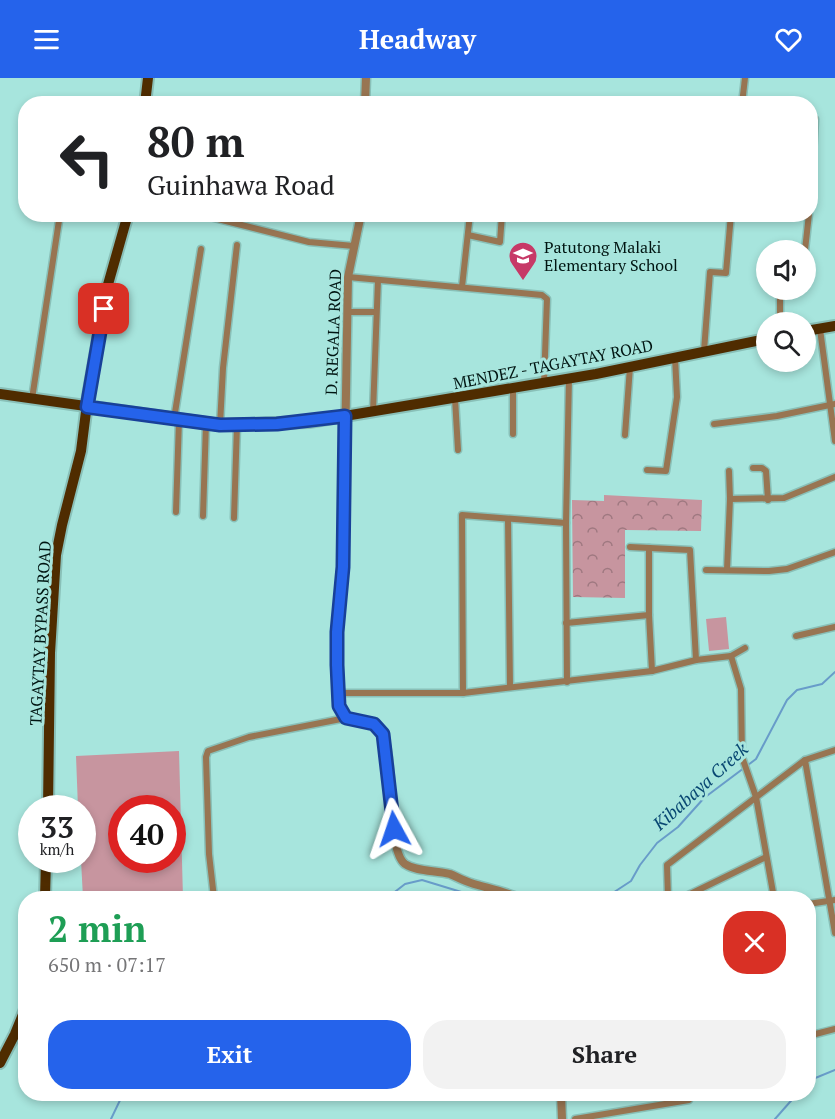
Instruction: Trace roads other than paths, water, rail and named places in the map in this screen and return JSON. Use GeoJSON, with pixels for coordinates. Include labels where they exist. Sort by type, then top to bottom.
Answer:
{"type":"FeatureCollection","features":[{"type":"Feature","properties":{"kind":"main road"},"geometry":{"type":"LineString","coordinates":[[146,96],[148,78]]}},
{"type":"Feature","properties":{"kind":"main road","name":"TAGAYTAY BYPASS ROAD"},"geometry":{"type":"LineString","coordinates":[[48,795],[50,653],[55,570],[62,525],[81,451],[107,288],[126,222]]}},
{"type":"Feature","properties":{"kind":"main road"},"geometry":{"type":"LineString","coordinates":[[816,329],[835,326]]}},
{"type":"Feature","properties":{"kind":"main road","name":"MENDEZ - TAGAYTAY ROAD"},"geometry":{"type":"LineString","coordinates":[[0,394],[220,425],[309,422],[544,383],[756,341]]}},
{"type":"Feature","properties":{"kind":"main road"},"geometry":{"type":"LineString","coordinates":[[45,891],[46,873]]}},
{"type":"Feature","properties":{"kind":"main road"},"geometry":{"type":"LineString","coordinates":[[0,1063],[18,1027]]}},
{"type":"Feature","properties":{"kind":"street"},"geometry":{"type":"LineString","coordinates":[[365,96],[366,78]]}},
{"type":"Feature","properties":{"kind":"street"},"geometry":{"type":"LineString","coordinates":[[743,96],[745,78]]}},
{"type":"Feature","properties":{"kind":"street"},"geometry":{"type":"LineString","coordinates":[[32,399],[59,222]]}},
{"type":"Feature","properties":{"kind":"street"},"geometry":{"type":"LineString","coordinates":[[230,222],[309,242],[354,246]]}},
{"type":"Feature","properties":{"kind":"street","name":"D. REGALA ROAD"},"geometry":{"type":"LineString","coordinates":[[346,718],[339,706],[337,632],[343,567],[348,277],[359,222]]}},
{"type":"Feature","properties":{"kind":"street"},"geometry":{"type":"LineString","coordinates":[[462,286],[469,222]]}},
{"type":"Feature","properties":{"kind":"street"},"geometry":{"type":"LineString","coordinates":[[468,236],[500,242],[501,222]]}},
{"type":"Feature","properties":{"kind":"street"},"geometry":{"type":"LineString","coordinates":[[704,351],[710,272],[726,273],[730,222]]}},
{"type":"Feature","properties":{"kind":"street"},"geometry":{"type":"LineString","coordinates":[[806,240],[808,222]]}},
{"type":"Feature","properties":{"kind":"street"},"geometry":{"type":"LineString","coordinates":[[220,425],[223,368],[237,245]]}},
{"type":"Feature","properties":{"kind":"street"},"geometry":{"type":"LineString","coordinates":[[176,512],[177,419],[201,249]]}},
{"type":"Feature","properties":{"kind":"street"},"geometry":{"type":"LineString","coordinates":[[348,277],[542,295],[547,299],[544,383]]}},
{"type":"Feature","properties":{"kind":"street"},"geometry":{"type":"LineString","coordinates":[[373,412],[378,280]]}},
{"type":"Feature","properties":{"kind":"street"},"geometry":{"type":"LineString","coordinates":[[347,312],[376,312]]}},
{"type":"Feature","properties":{"kind":"street"},"geometry":{"type":"LineString","coordinates":[[820,328],[833,404],[835,441]]}},
{"type":"Feature","properties":{"kind":"street"},"geometry":{"type":"LineString","coordinates":[[647,470],[666,471],[677,397],[675,356]]}},
{"type":"Feature","properties":{"kind":"street"},"geometry":{"type":"LineString","coordinates":[[625,435],[630,366]]}},
{"type":"Feature","properties":{"kind":"street"},"geometry":{"type":"LineString","coordinates":[[567,682],[566,523],[569,378]]}},
{"type":"Feature","properties":{"kind":"street"},"geometry":{"type":"LineString","coordinates":[[513,388],[513,434]]}},
{"type":"Feature","properties":{"kind":"street"},"geometry":{"type":"LineString","coordinates":[[455,398],[458,450]]}},
{"type":"Feature","properties":{"kind":"street"},"geometry":{"type":"LineString","coordinates":[[714,424],[777,416],[833,404]]}},
{"type":"Feature","properties":{"kind":"street"},"geometry":{"type":"LineString","coordinates":[[203,516],[206,423]]}},
{"type":"Feature","properties":{"kind":"street"},"geometry":{"type":"LineString","coordinates":[[234,518],[237,425]]}},
{"type":"Feature","properties":{"kind":"street"},"geometry":{"type":"LineString","coordinates":[[753,468],[762,468],[766,471],[768,500]]}},
{"type":"Feature","properties":{"kind":"street"},"geometry":{"type":"LineString","coordinates":[[727,570],[729,471]]}},
{"type":"Feature","properties":{"kind":"street"},"geometry":{"type":"LineString","coordinates":[[730,500],[784,498],[835,477]]}},
{"type":"Feature","properties":{"kind":"street"},"geometry":{"type":"LineString","coordinates":[[463,693],[462,515],[566,523]]}},
{"type":"Feature","properties":{"kind":"street"},"geometry":{"type":"LineString","coordinates":[[508,519],[510,687]]}},
{"type":"Feature","properties":{"kind":"street"},"geometry":{"type":"LineString","coordinates":[[630,547],[690,549],[696,660]]}},
{"type":"Feature","properties":{"kind":"street"},"geometry":{"type":"LineString","coordinates":[[649,548],[652,671]]}},
{"type":"Feature","properties":{"kind":"street"},"geometry":{"type":"LineString","coordinates":[[706,570],[786,569],[835,552]]}},
{"type":"Feature","properties":{"kind":"street"},"geometry":{"type":"LineString","coordinates":[[566,623],[649,615]]}},
{"type":"Feature","properties":{"kind":"street"},"geometry":{"type":"LineString","coordinates":[[796,636],[835,627]]}},
{"type":"Feature","properties":{"kind":"street"},"geometry":{"type":"LineString","coordinates":[[338,693],[463,693],[567,682],[652,671],[696,660],[731,656],[744,648]]}},
{"type":"Feature","properties":{"kind":"street"},"geometry":{"type":"LineString","coordinates":[[731,656],[741,690],[742,757],[756,797],[773,891]]}},
{"type":"Feature","properties":{"kind":"street"},"geometry":{"type":"LineString","coordinates":[[213,891],[209,854],[207,751],[249,737],[346,718],[374,724],[383,734],[396,847],[399,857],[405,864],[448,874],[498,891]]}},
{"type":"Feature","properties":{"kind":"street"},"geometry":{"type":"LineString","coordinates":[[668,891],[668,865],[805,760],[835,750]]}},
{"type":"Feature","properties":{"kind":"street"},"geometry":{"type":"LineString","coordinates":[[805,760],[832,900],[835,933]]}},
{"type":"Feature","properties":{"kind":"street"},"geometry":{"type":"LineString","coordinates":[[696,891],[766,857]]}},
{"type":"Feature","properties":{"kind":"street"},"geometry":{"type":"LineString","coordinates":[[816,902],[832,900]]}},
{"type":"Feature","properties":{"kind":"street"},"geometry":{"type":"LineString","coordinates":[[816,1034],[835,1029]]}},
{"type":"Feature","properties":{"kind":"street"},"geometry":{"type":"LineString","coordinates":[[561,1101],[562,1119]]}},
{"type":"Feature","properties":{"kind":"street"},"geometry":{"type":"LineString","coordinates":[[575,1119],[683,1101]]}},
{"type":"Feature","properties":{"kind":"waterway","name":"Kibabaya Creek"},"geometry":{"type":"LineString","coordinates":[[616,891],[631,881],[657,843],[678,827],[704,798],[756,759],[787,700],[797,690],[822,684],[835,672]]}},
{"type":"Feature","properties":{"kind":"waterway","name":"Kibabaya Creek"},"geometry":{"type":"LineString","coordinates":[[396,891],[405,884],[422,880],[458,891]]}},
{"type":"Feature","properties":{"kind":"waterway"},"geometry":{"type":"LineString","coordinates":[[816,1078],[835,1070]]}},
{"type":"Feature","properties":{"kind":"waterway","name":"Kibabaya Creek"},"geometry":{"type":"LineString","coordinates":[[111,1119],[120,1101]]}},
{"type":"Feature","properties":{"kind":"waterway"},"geometry":{"type":"LineString","coordinates":[[775,1119],[791,1101]]}},
{"type":"Feature","properties":{"kind":"place","name":"Patutong Malaki Elementary School"},"geometry":{"type":"Point","coordinates":[523,282]}}]}
